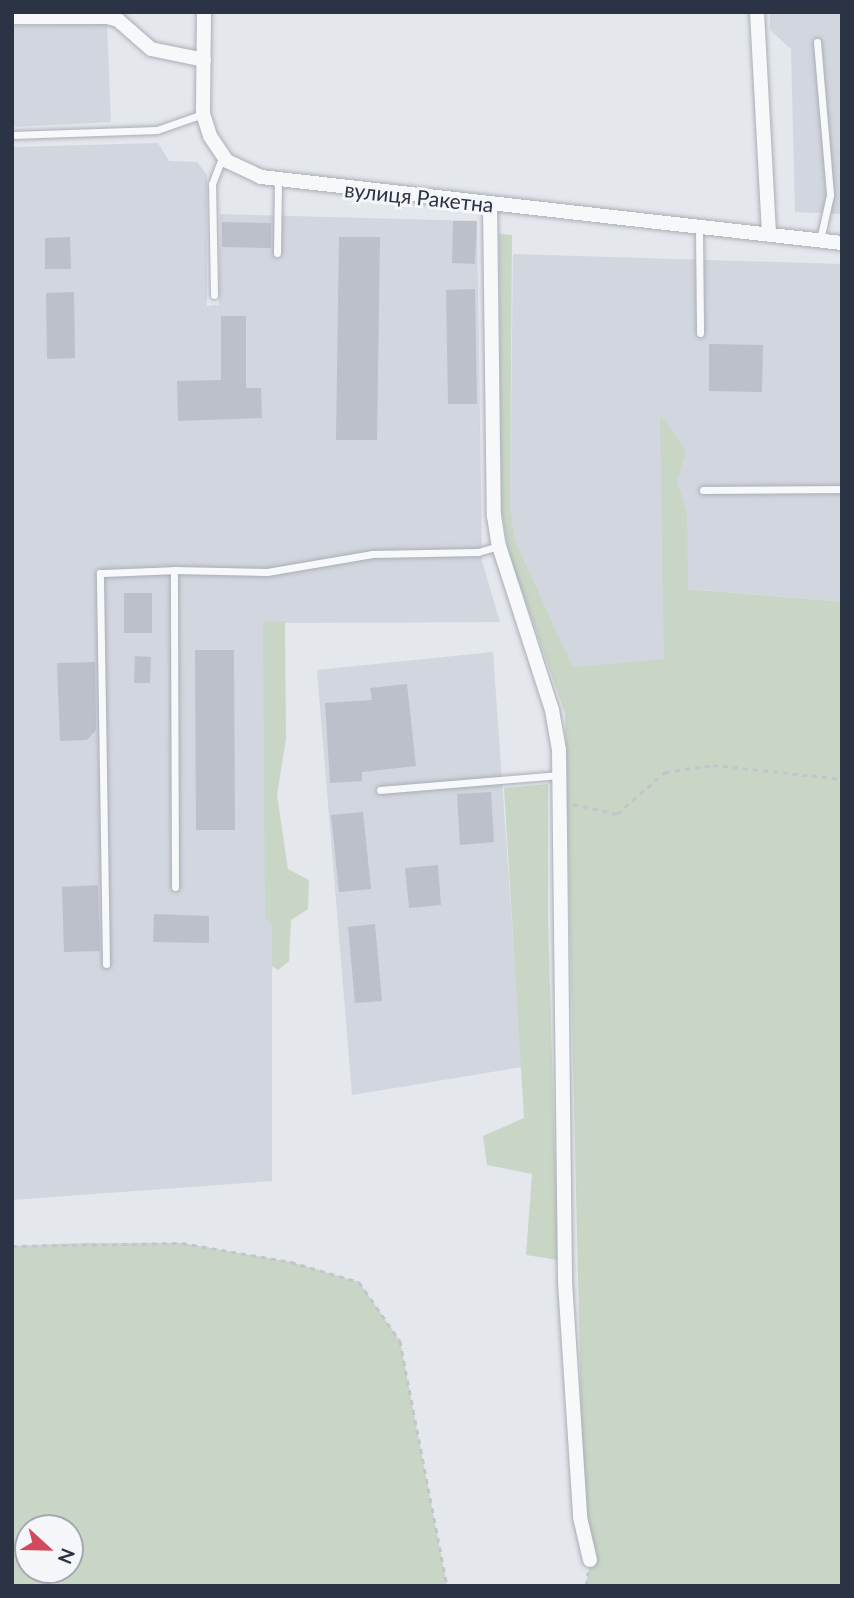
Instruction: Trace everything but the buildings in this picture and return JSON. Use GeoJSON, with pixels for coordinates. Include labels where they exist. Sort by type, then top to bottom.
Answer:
{"type":"FeatureCollection","features":[{"type":"Feature","properties":{"kind":"street"},"geometry":{"type":"LineString","coordinates":[[204,12],[204,114],[223,156]]}},
{"type":"Feature","properties":{"kind":"street"},"geometry":{"type":"LineString","coordinates":[[757,12],[769,232]]}},
{"type":"Feature","properties":{"kind":"street"},"geometry":{"type":"LineString","coordinates":[[12,17],[107,17],[118,20],[151,49],[204,61]]}},
{"type":"Feature","properties":{"kind":"street","name":"вулиця Ракетна"},"geometry":{"type":"LineString","coordinates":[[223,156],[240,169],[278,181],[699,230],[769,232],[842,243]]}},
{"type":"Feature","properties":{"kind":"street"},"geometry":{"type":"LineString","coordinates":[[490,204],[494,516],[499,546],[552,710],[559,774],[565,1282],[580,1517],[590,1560]]}},
{"type":"Feature","properties":{"kind":"lane"},"geometry":{"type":"LineString","coordinates":[[817,42],[830,195],[820,240]]}},
{"type":"Feature","properties":{"kind":"lane"},"geometry":{"type":"LineString","coordinates":[[12,135],[157,130],[204,114]]}},
{"type":"Feature","properties":{"kind":"lane"},"geometry":{"type":"LineString","coordinates":[[214,295],[212,184],[223,156]]}},
{"type":"Feature","properties":{"kind":"lane"},"geometry":{"type":"LineString","coordinates":[[277,253],[278,181]]}},
{"type":"Feature","properties":{"kind":"lane"},"geometry":{"type":"LineString","coordinates":[[699,230],[700,333]]}},
{"type":"Feature","properties":{"kind":"lane"},"geometry":{"type":"LineString","coordinates":[[703,490],[842,489]]}},
{"type":"Feature","properties":{"kind":"lane"},"geometry":{"type":"LineString","coordinates":[[106,964],[100,573],[174,570],[267,572],[372,554],[478,552],[499,546]]}},
{"type":"Feature","properties":{"kind":"lane"},"geometry":{"type":"LineString","coordinates":[[174,570],[175,887]]}},
{"type":"Feature","properties":{"kind":"lane"},"geometry":{"type":"LineString","coordinates":[[380,790],[559,774]]}},
{"type":"Feature","properties":{"kind":"path"},"geometry":{"type":"LineString","coordinates":[[560,800],[617,814],[665,772],[713,765],[842,779]]}},
{"type":"Feature","properties":{"kind":"path"},"geometry":{"type":"LineString","coordinates":[[12,1246],[182,1243],[291,1262],[359,1282],[400,1341],[447,1586]]}},
{"type":"Feature","properties":{"kind":"shaded area"},"geometry":{"type":"Polygon","coordinates":[[[770,12],[842,12],[842,214],[795,212],[791,49],[770,30],[770,12]]]}},
{"type":"Feature","properties":{"kind":"shaded area"},"geometry":{"type":"Polygon","coordinates":[[[107,24],[111,122],[12,127],[12,26],[107,24]]]}},
{"type":"Feature","properties":{"kind":"shaded area"},"geometry":{"type":"Polygon","coordinates":[[[158,143],[169,161],[197,162],[207,175],[207,306],[219,305],[220,214],[477,221],[482,561],[500,622],[272,623],[272,1181],[12,1200],[12,147],[158,143]]]}},
{"type":"Feature","properties":{"kind":"shaded area"},"geometry":{"type":"Polygon","coordinates":[[[513,254],[842,264],[842,602],[666,587],[664,660],[573,667],[515,540],[510,507],[513,254]]]}},
{"type":"Feature","properties":{"kind":"shaded area"},"geometry":{"type":"Polygon","coordinates":[[[493,652],[522,1067],[352,1095],[317,670],[493,652]]]}},
{"type":"Feature","properties":{"kind":"green space"},"geometry":{"type":"Polygon","coordinates":[[[499,234],[512,235],[510,506],[515,540],[573,667],[664,659],[660,414],[686,451],[677,482],[687,513],[688,589],[842,602],[842,1586],[586,1586],[590,1560],[583,1493],[565,713],[509,555],[501,506],[499,234]]]}},
{"type":"Feature","properties":{"kind":"green space"},"geometry":{"type":"Polygon","coordinates":[[[263,621],[285,622],[286,739],[277,795],[288,869],[309,880],[308,909],[291,920],[289,961],[278,970],[272,966],[272,925],[265,917],[263,621]]]}},
{"type":"Feature","properties":{"kind":"green space"},"geometry":{"type":"Polygon","coordinates":[[[548,784],[548,921],[558,1260],[526,1255],[532,1174],[487,1165],[483,1136],[524,1118],[504,788],[548,784]]]}},
{"type":"Feature","properties":{"kind":"green space"},"geometry":{"type":"Polygon","coordinates":[[[182,1243],[291,1262],[359,1282],[400,1341],[447,1586],[12,1586],[12,1246],[182,1243]]]}}]}
